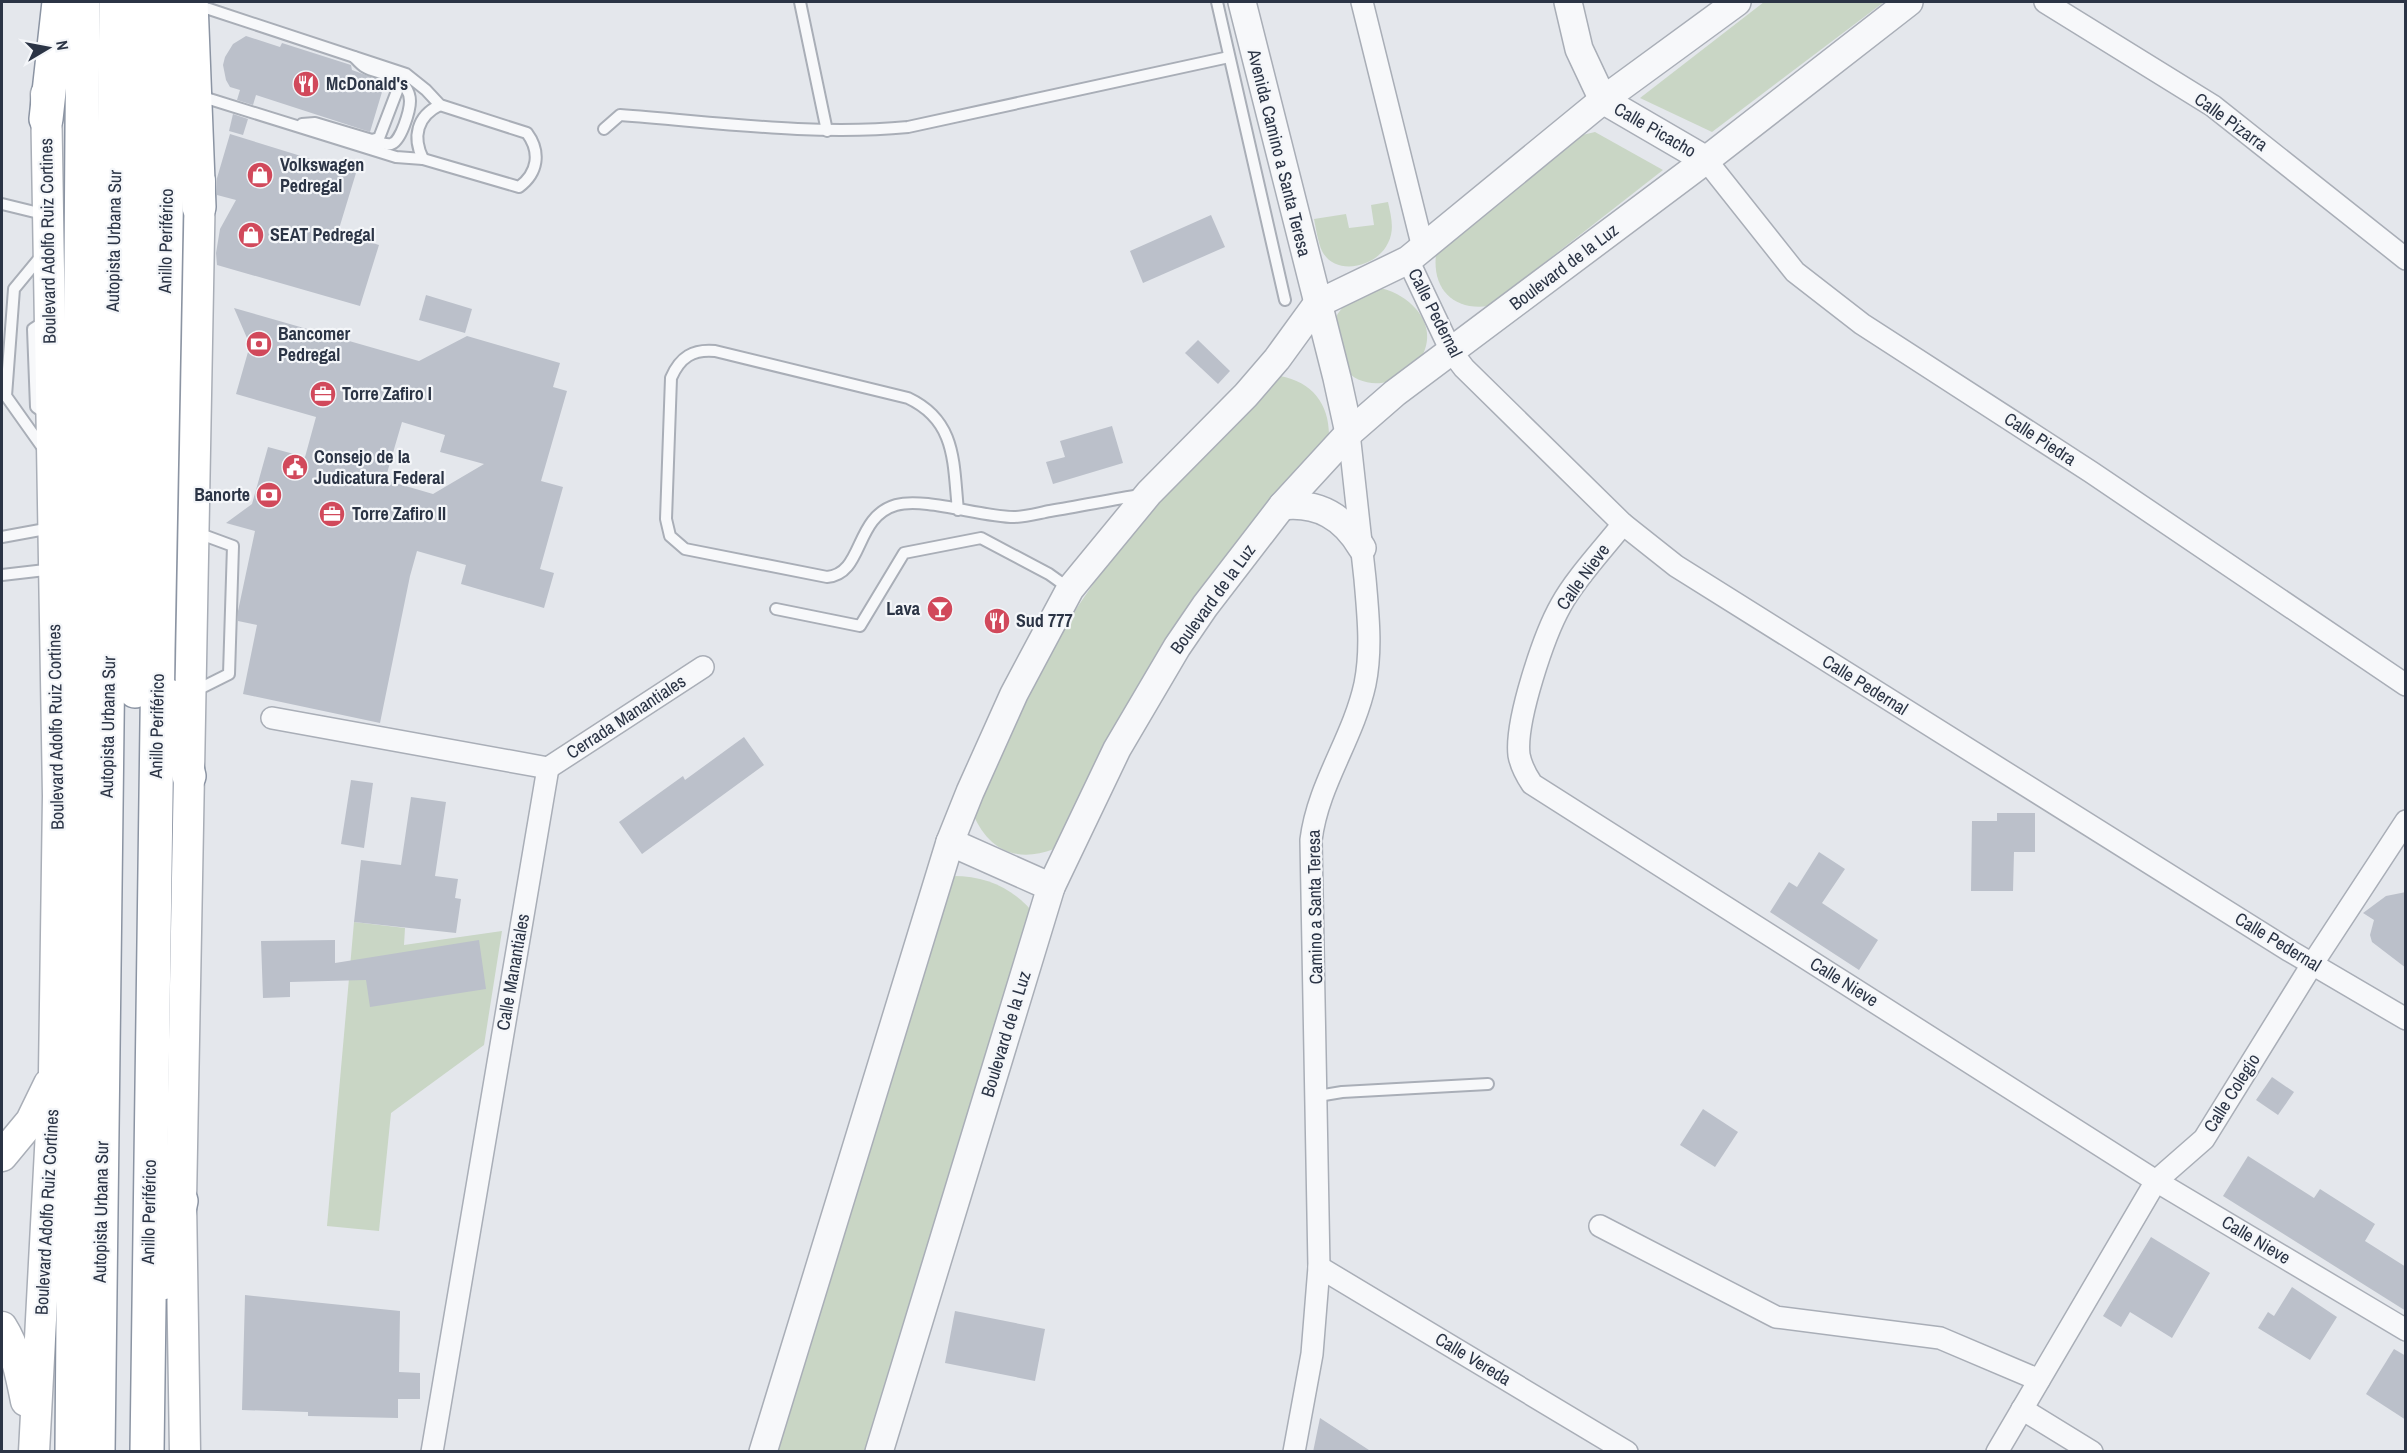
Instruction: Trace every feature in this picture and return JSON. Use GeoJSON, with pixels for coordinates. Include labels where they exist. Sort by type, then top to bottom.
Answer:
{"type":"FeatureCollection","features":[{"type":"Feature","properties":{"kind":"highway"},"geometry":{"type":"LineString","coordinates":[[46,119],[59,2]]}},
{"type":"Feature","properties":{"kind":"highway"},"geometry":{"type":"LineString","coordinates":[[72,1452],[83,2]]}},
{"type":"Feature","properties":{"kind":"highway","name":"Autopista Urbana Sur"},"geometry":{"type":"LineString","coordinates":[[98,1452],[116,2]]}},
{"type":"Feature","properties":{"kind":"highway","name":"Autopista Urbana Sur"},"geometry":{"type":"LineString","coordinates":[[129,1452],[140,2]]}},
{"type":"Feature","properties":{"kind":"highway","name":"Anillo Periférico"},"geometry":{"type":"LineString","coordinates":[[147,1452],[158,651],[168,172],[167,2]]}},
{"type":"Feature","properties":{"kind":"highway"},"geometry":{"type":"LineString","coordinates":[[168,172],[198,9]]}},
{"type":"Feature","properties":{"kind":"highway"},"geometry":{"type":"LineString","coordinates":[[198,9],[199,207]]}},
{"type":"Feature","properties":{"kind":"highway"},"geometry":{"type":"LineString","coordinates":[[158,651],[189,776]]}},
{"type":"Feature","properties":{"kind":"highway"},"geometry":{"type":"LineString","coordinates":[[51,1170],[72,1335]]}},
{"type":"Feature","properties":{"kind":"highway"},"geometry":{"type":"LineString","coordinates":[[147,1346],[181,1201]]}},
{"type":"Feature","properties":{"kind":"main road","name":"Boulevard Adolfo Ruiz Cortines"},"geometry":{"type":"LineString","coordinates":[[34,1443],[51,1170],[58,796],[46,119],[47,2]]}},
{"type":"Feature","properties":{"kind":"main road"},"geometry":{"type":"LineString","coordinates":[[185,1452],[181,1201],[199,207],[204,97],[198,9]]}},
{"type":"Feature","properties":{"kind":"main road"},"geometry":{"type":"LineString","coordinates":[[2,1156],[31,1121],[54,1074]]}},
{"type":"Feature","properties":{"kind":"main road"},"geometry":{"type":"LineString","coordinates":[[2,1327],[18,1365],[34,1443]]}},
{"type":"Feature","properties":{"kind":"street","name":"Avenida Camino a Santa Teresa"},"geometry":{"type":"LineString","coordinates":[[1242,2],[1317,304]]}},
{"type":"Feature","properties":{"kind":"street","name":"Calle Pedernal"},"geometry":{"type":"LineString","coordinates":[[1362,2],[1415,254],[1451,351],[1464,368],[1623,524],[1699,581],[2406,1019]]}},
{"type":"Feature","properties":{"kind":"street"},"geometry":{"type":"LineString","coordinates":[[1568,2],[1579,49],[1603,100]]}},
{"type":"Feature","properties":{"kind":"street"},"geometry":{"type":"LineString","coordinates":[[763,1452],[950,842],[978,772],[1014,694],[1070,589],[1149,493],[1246,395],[1277,359],[1317,304],[1415,254],[1603,100],[1737,2]]}},
{"type":"Feature","properties":{"kind":"street","name":"Boulevard de la Luz"},"geometry":{"type":"LineString","coordinates":[[879,1452],[1051,887],[1117,749],[1146,697],[1205,606],[1281,506],[1349,433],[1395,393],[1706,160],[1910,2]]}},
{"type":"Feature","properties":{"kind":"street","name":"Calle Pizarra"},"geometry":{"type":"LineString","coordinates":[[2045,2],[2213,106],[2406,259]]}},
{"type":"Feature","properties":{"kind":"street","name":"Calle Picacho"},"geometry":{"type":"LineString","coordinates":[[1603,100],[1706,160]]}},
{"type":"Feature","properties":{"kind":"street","name":"Calle Piedra"},"geometry":{"type":"LineString","coordinates":[[1706,160],[1795,272],[1862,324],[2091,472],[2406,685]]}},
{"type":"Feature","properties":{"kind":"street","name":"Camino a Santa Teresa"},"geometry":{"type":"LineString","coordinates":[[1294,1452],[1312,1353],[1319,1267],[1318,1096],[1311,840],[1319,801],[1354,719],[1365,683],[1369,644],[1362,548],[1349,433],[1317,304]]}},
{"type":"Feature","properties":{"kind":"street"},"geometry":{"type":"LineString","coordinates":[[1281,506],[1308,506],[1333,515],[1354,535],[1362,548]]}},
{"type":"Feature","properties":{"kind":"street","name":"Calle Nieve"},"geometry":{"type":"LineString","coordinates":[[1623,524],[1562,602],[1543,644],[1531,684],[1519,739],[1522,767],[1532,784],[2156,1181],[2406,1330]]}},
{"type":"Feature","properties":{"kind":"street","name":"Cerrada Manantiales"},"geometry":{"type":"LineString","coordinates":[[548,768],[703,667]]}},
{"type":"Feature","properties":{"kind":"street"},"geometry":{"type":"LineString","coordinates":[[272,718],[548,768]]}},
{"type":"Feature","properties":{"kind":"street","name":"Calle Manantiales"},"geometry":{"type":"LineString","coordinates":[[432,1452],[548,768]]}},
{"type":"Feature","properties":{"kind":"street","name":"Calle Colegio"},"geometry":{"type":"LineString","coordinates":[[1997,1452],[2156,1181],[2204,1139],[2313,963],[2406,821]]}},
{"type":"Feature","properties":{"kind":"street"},"geometry":{"type":"LineString","coordinates":[[950,842],[1051,887]]}},
{"type":"Feature","properties":{"kind":"street"},"geometry":{"type":"LineString","coordinates":[[1600,1226],[1776,1317],[1940,1338],[2039,1380]]}},
{"type":"Feature","properties":{"kind":"street","name":"Calle Vereda"},"geometry":{"type":"LineString","coordinates":[[1319,1267],[1627,1452]]}},
{"type":"Feature","properties":{"kind":"street"},"geometry":{"type":"LineString","coordinates":[[2022,1409],[2092,1452]]}},
{"type":"Feature","properties":{"kind":"lane"},"geometry":{"type":"LineString","coordinates":[[800,2],[827,131]]}},
{"type":"Feature","properties":{"kind":"lane"},"geometry":{"type":"LineString","coordinates":[[1217,2],[1285,300]]}},
{"type":"Feature","properties":{"kind":"lane"},"geometry":{"type":"LineString","coordinates":[[198,9],[406,74],[440,105],[527,132],[535,147],[536,164],[527,181],[519,187],[423,159],[396,157],[204,97]]}},
{"type":"Feature","properties":{"kind":"lane"},"geometry":{"type":"LineString","coordinates":[[292,124],[315,123],[388,145],[395,142],[401,135],[411,101],[402,82],[364,67],[351,55]]}},
{"type":"Feature","properties":{"kind":"lane"},"geometry":{"type":"LineString","coordinates":[[604,129],[620,115],[827,131],[870,131],[926,124],[1229,57]]}},
{"type":"Feature","properties":{"kind":"lane"},"geometry":{"type":"LineString","coordinates":[[372,140],[377,140],[381,136],[397,91],[397,83],[393,77]]}},
{"type":"Feature","properties":{"kind":"lane"},"geometry":{"type":"LineString","coordinates":[[423,159],[418,150],[418,128],[426,114],[440,105]]}},
{"type":"Feature","properties":{"kind":"lane"},"geometry":{"type":"LineString","coordinates":[[2,204],[48,215]]}},
{"type":"Feature","properties":{"kind":"lane"},"geometry":{"type":"LineString","coordinates":[[48,247],[14,289],[4,396],[52,462]]}},
{"type":"Feature","properties":{"kind":"lane"},"geometry":{"type":"LineString","coordinates":[[958,510],[949,440],[936,418],[919,403],[908,398],[716,351],[698,351],[690,354],[675,368],[671,378],[666,519],[670,536],[685,549],[834,576],[850,564],[868,526],[885,510],[907,504],[1015,517],[1149,493]]}},
{"type":"Feature","properties":{"kind":"lane"},"geometry":{"type":"LineString","coordinates":[[2,537],[53,527]]}},
{"type":"Feature","properties":{"kind":"lane"},"geometry":{"type":"LineString","coordinates":[[776,609],[860,626],[904,553],[981,538],[1049,574],[1070,589]]}},
{"type":"Feature","properties":{"kind":"lane"},"geometry":{"type":"LineString","coordinates":[[2,575],[54,569]]}},
{"type":"Feature","properties":{"kind":"lane"},"geometry":{"type":"LineString","coordinates":[[1318,1096],[1341,1092],[1488,1084]]}},
{"type":"Feature","properties":{"kind":"green space"},"geometry":{"type":"Polygon","coordinates":[[[1764,2],[1884,2],[1712,132],[1640,98],[1764,2]]]}},
{"type":"Feature","properties":{"kind":"green space"},"geometry":{"type":"Polygon","coordinates":[[[1595,132],[1663,170],[1489,306],[1465,305],[1447,295],[1438,278],[1436,254],[1561,140],[1595,132]]]}},
{"type":"Feature","properties":{"kind":"green space"},"geometry":{"type":"Polygon","coordinates":[[[1388,202],[1392,223],[1391,233],[1383,251],[1366,263],[1356,266],[1337,264],[1328,259],[1322,251],[1314,219],[1346,214],[1349,228],[1374,225],[1371,205],[1388,202]]]}},
{"type":"Feature","properties":{"kind":"green space"},"geometry":{"type":"Polygon","coordinates":[[[1384,289],[1405,299],[1420,315],[1427,335],[1426,346],[1421,358],[1405,375],[1384,383],[1372,383],[1362,381],[1343,367],[1335,322],[1339,312],[1354,298],[1365,291],[1384,289]]]}},
{"type":"Feature","properties":{"kind":"green space"},"geometry":{"type":"Polygon","coordinates":[[[1280,376],[1302,384],[1317,397],[1326,415],[1329,438],[1104,749],[1054,849],[1028,855],[1006,851],[987,837],[973,814],[1010,729],[1053,646],[1087,593],[1131,535],[1179,480],[1280,376]]]}},
{"type":"Feature","properties":{"kind":"green space"},"geometry":{"type":"Polygon","coordinates":[[[949,876],[975,878],[1008,890],[1036,916],[865,1451],[773,1452],[949,876]]]}},
{"type":"Feature","properties":{"kind":"green space"},"geometry":{"type":"Polygon","coordinates":[[[354,922],[405,928],[404,945],[502,931],[484,1045],[391,1113],[379,1231],[327,1226],[354,922]]]}},
{"type":"Feature","properties":{"kind":"building","name":"McDonald's"},"geometry":{"type":"Polygon","coordinates":[[[246,36],[280,47],[282,43],[351,65],[352,70],[385,82],[370,132],[256,95],[253,105],[237,100],[240,90],[230,87],[223,65],[233,44],[246,36]]]}},
{"type":"Feature","properties":{"kind":"building"},"geometry":{"type":"Polygon","coordinates":[[[233,114],[248,119],[243,135],[229,131],[233,114]]]}},
{"type":"Feature","properties":{"kind":"building"},"geometry":{"type":"Polygon","coordinates":[[[230,134],[356,173],[338,232],[379,245],[360,306],[217,265],[216,253],[220,229],[236,200],[217,195],[217,178],[230,134]]]}},
{"type":"Feature","properties":{"kind":"building"},"geometry":{"type":"Polygon","coordinates":[[[1211,215],[1225,247],[1143,283],[1130,251],[1211,215]]]}},
{"type":"Feature","properties":{"kind":"building"},"geometry":{"type":"Polygon","coordinates":[[[426,295],[472,309],[465,333],[419,320],[426,295]]]}},
{"type":"Feature","properties":{"kind":"building"},"geometry":{"type":"Polygon","coordinates":[[[234,308],[419,361],[467,336],[560,363],[553,387],[567,391],[541,481],[563,487],[540,569],[554,573],[544,608],[461,584],[466,565],[417,551],[380,723],[243,694],[257,625],[238,621],[238,611],[255,531],[226,523],[252,504],[268,447],[305,457],[316,417],[236,394],[250,345],[234,308]],[[402,422],[385,480],[433,494],[484,464],[440,452],[445,435],[402,422]]]}},
{"type":"Feature","properties":{"kind":"building"},"geometry":{"type":"Polygon","coordinates":[[[1198,340],[1230,371],[1218,384],[1185,353],[1198,340]]]}},
{"type":"Feature","properties":{"kind":"building"},"geometry":{"type":"Polygon","coordinates":[[[1112,426],[1123,463],[1053,484],[1046,462],[1065,457],[1060,441],[1112,426]]]}},
{"type":"Feature","properties":{"kind":"building"},"geometry":{"type":"Polygon","coordinates":[[[744,737],[764,765],[642,854],[619,822],[683,776],[685,780],[744,737]]]}},
{"type":"Feature","properties":{"kind":"building"},"geometry":{"type":"Polygon","coordinates":[[[351,780],[373,783],[364,848],[341,844],[351,780]]]}},
{"type":"Feature","properties":{"kind":"building"},"geometry":{"type":"Polygon","coordinates":[[[411,797],[446,802],[435,876],[458,879],[455,898],[461,899],[456,933],[354,922],[361,860],[401,865],[411,797]]]}},
{"type":"Feature","properties":{"kind":"building"},"geometry":{"type":"Polygon","coordinates":[[[1997,813],[2035,813],[2035,852],[2014,852],[2013,891],[1971,891],[1972,821],[1997,821],[1997,813]]]}},
{"type":"Feature","properties":{"kind":"building"},"geometry":{"type":"Polygon","coordinates":[[[1819,852],[1845,869],[1822,903],[1878,940],[1859,970],[1770,912],[1789,882],[1797,887],[1819,852]]]}},
{"type":"Feature","properties":{"kind":"building"},"geometry":{"type":"Polygon","coordinates":[[[2406,892],[2406,968],[2372,942],[2370,935],[2374,920],[2363,913],[2386,896],[2406,892]]]}},
{"type":"Feature","properties":{"kind":"building"},"geometry":{"type":"Polygon","coordinates":[[[335,940],[335,963],[479,940],[486,989],[370,1007],[366,980],[290,982],[290,997],[263,998],[261,941],[335,940]]]}},
{"type":"Feature","properties":{"kind":"building"},"geometry":{"type":"Polygon","coordinates":[[[2272,1077],[2294,1092],[2278,1115],[2256,1100],[2272,1077]]]}},
{"type":"Feature","properties":{"kind":"building"},"geometry":{"type":"Polygon","coordinates":[[[1703,1109],[1738,1132],[1715,1167],[1680,1145],[1703,1109]]]}},
{"type":"Feature","properties":{"kind":"building"},"geometry":{"type":"Polygon","coordinates":[[[2248,1156],[2314,1198],[2320,1189],[2375,1224],[2365,1241],[2406,1267],[2406,1311],[2223,1196],[2248,1156]]]}},
{"type":"Feature","properties":{"kind":"building"},"geometry":{"type":"Polygon","coordinates":[[[2151,1237],[2210,1273],[2172,1338],[2130,1312],[2121,1327],[2103,1316],[2151,1237]]]}},
{"type":"Feature","properties":{"kind":"building"},"geometry":{"type":"Polygon","coordinates":[[[2292,1287],[2337,1317],[2310,1360],[2258,1328],[2268,1312],[2274,1316],[2292,1287]]]}},
{"type":"Feature","properties":{"kind":"building"},"geometry":{"type":"Polygon","coordinates":[[[245,1295],[400,1311],[399,1372],[420,1373],[420,1399],[398,1399],[398,1418],[308,1416],[308,1412],[242,1410],[245,1295]]]}},
{"type":"Feature","properties":{"kind":"building"},"geometry":{"type":"Polygon","coordinates":[[[955,1311],[1045,1329],[1035,1381],[945,1363],[955,1311]]]}},
{"type":"Feature","properties":{"kind":"building"},"geometry":{"type":"Polygon","coordinates":[[[2394,1349],[2406,1356],[2406,1420],[2366,1394],[2394,1349]]]}},
{"type":"Feature","properties":{"kind":"building"},"geometry":{"type":"Polygon","coordinates":[[[1320,1418],[1372,1452],[1313,1452],[1320,1418]]]}},
{"type":"Feature","properties":{"kind":"place","name":"McDonald's"},"geometry":{"type":"Point","coordinates":[306,84]}},
{"type":"Feature","properties":{"kind":"place","name":"Volkswagen Pedregal"},"geometry":{"type":"Point","coordinates":[260,175]}},
{"type":"Feature","properties":{"kind":"place","name":"SEAT Pedregal"},"geometry":{"type":"Point","coordinates":[251,235]}},
{"type":"Feature","properties":{"kind":"place","name":"Bancomer Pedregal"},"geometry":{"type":"Point","coordinates":[259,344]}},
{"type":"Feature","properties":{"kind":"place","name":"Torre Zafiro I"},"geometry":{"type":"Point","coordinates":[323,394]}},
{"type":"Feature","properties":{"kind":"place","name":"Consejo de la Judicatura Federal"},"geometry":{"type":"Point","coordinates":[295,467]}},
{"type":"Feature","properties":{"kind":"place","name":"Banorte"},"geometry":{"type":"Point","coordinates":[269,495]}},
{"type":"Feature","properties":{"kind":"place","name":"Torre Zafiro II"},"geometry":{"type":"Point","coordinates":[332,514]}},
{"type":"Feature","properties":{"kind":"place","name":"Lava"},"geometry":{"type":"Point","coordinates":[940,609]}},
{"type":"Feature","properties":{"kind":"place","name":"Sud 777"},"geometry":{"type":"Point","coordinates":[997,621]}}]}
